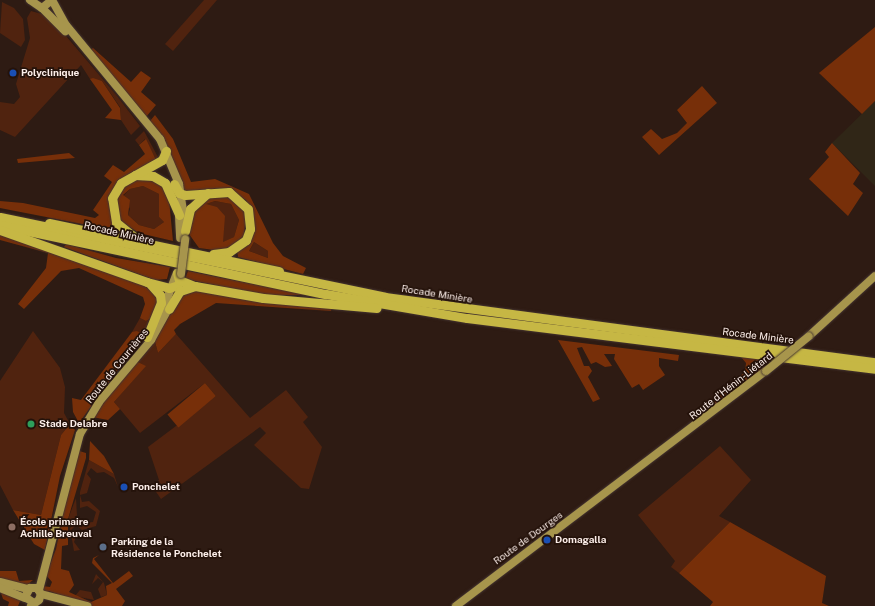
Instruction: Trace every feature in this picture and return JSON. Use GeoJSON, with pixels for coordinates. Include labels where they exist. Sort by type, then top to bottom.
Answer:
{"type":"FeatureCollection","features":[{"type":"Feature","properties":{"kind":"highway"},"geometry":{"type":"LineString","coordinates":[[148,242],[120,228],[112,215],[114,192],[131,176],[165,154]]}},
{"type":"Feature","properties":{"kind":"highway"},"geometry":{"type":"LineString","coordinates":[[131,176],[153,176],[165,183],[179,215]]}},
{"type":"Feature","properties":{"kind":"highway"},"geometry":{"type":"LineString","coordinates":[[174,184],[181,194],[212,191],[229,192],[242,200],[248,209],[250,229],[242,245],[229,252],[195,253]]}},
{"type":"Feature","properties":{"kind":"highway"},"geometry":{"type":"LineString","coordinates":[[184,236],[190,209],[212,191]]}},
{"type":"Feature","properties":{"kind":"highway"},"geometry":{"type":"LineString","coordinates":[[0,216],[148,242],[385,298]]}},
{"type":"Feature","properties":{"kind":"highway","name":"Rocade Minière"},"geometry":{"type":"LineString","coordinates":[[0,216],[385,298],[875,362]]}},
{"type":"Feature","properties":{"kind":"highway","name":"Rocade Minière"},"geometry":{"type":"LineString","coordinates":[[0,225],[326,294],[467,318],[875,369]]}},
{"type":"Feature","properties":{"kind":"highway"},"geometry":{"type":"LineString","coordinates":[[0,230],[147,282],[155,288],[161,303],[147,337]]}},
{"type":"Feature","properties":{"kind":"highway"},"geometry":{"type":"LineString","coordinates":[[147,282],[177,280],[195,286],[277,299],[467,318]]}},
{"type":"Feature","properties":{"kind":"highway"},"geometry":{"type":"LineString","coordinates":[[169,309],[180,291],[195,286]]}},
{"type":"Feature","properties":{"kind":"main road","name":"Route de Courrières"},"geometry":{"type":"LineString","coordinates":[[30,0],[42,8],[140,116]]}},
{"type":"Feature","properties":{"kind":"main road","name":"Route de Courrières"},"geometry":{"type":"LineString","coordinates":[[52,0],[70,31],[148,127],[165,154],[181,194],[184,236],[177,280],[169,309],[151,340],[83,423]]}},
{"type":"Feature","properties":{"kind":"main road"},"geometry":{"type":"LineString","coordinates":[[42,8],[52,0]]}},
{"type":"Feature","properties":{"kind":"main road","name":"Route de Courrières"},"geometry":{"type":"LineString","coordinates":[[165,154],[174,184],[184,236]]}},
{"type":"Feature","properties":{"kind":"main road","name":"Route d'Hénin-Liétard"},"geometry":{"type":"LineString","coordinates":[[613,489],[766,371],[809,336],[875,276]]}},
{"type":"Feature","properties":{"kind":"main road","name":"Route de Courrières"},"geometry":{"type":"LineString","coordinates":[[32,598],[78,433],[83,423],[147,337],[177,280]]}},
{"type":"Feature","properties":{"kind":"main road","name":"Route de Dourges"},"geometry":{"type":"LineString","coordinates":[[456,606],[613,489]]}},
{"type":"Feature","properties":{"kind":"main road"},"geometry":{"type":"LineString","coordinates":[[0,582],[32,598],[87,606]]}},
{"type":"Feature","properties":{"kind":"main road"},"geometry":{"type":"LineString","coordinates":[[0,588],[32,598],[67,606]]}},
{"type":"Feature","properties":{"kind":"shaded area"},"geometry":{"type":"Polygon","coordinates":[[[204,0],[217,0],[173,51],[165,44],[204,0]]]}},
{"type":"Feature","properties":{"kind":"shaded area"},"geometry":{"type":"Polygon","coordinates":[[[2,2],[14,8],[23,19],[25,40],[21,47],[0,33],[2,2]]]}},
{"type":"Feature","properties":{"kind":"shaded area"},"geometry":{"type":"Polygon","coordinates":[[[31,11],[49,16],[117,96],[140,126],[131,135],[121,120],[120,107],[102,81],[90,79],[81,65],[15,137],[0,130],[0,102],[14,104],[20,97],[16,84],[30,38],[27,18],[31,11]]]}},
{"type":"Feature","properties":{"kind":"shaded area"},"geometry":{"type":"Polygon","coordinates":[[[875,27],[875,101],[862,114],[819,73],[875,27]]]}},
{"type":"Feature","properties":{"kind":"shaded area"},"geometry":{"type":"Polygon","coordinates":[[[93,48],[131,82],[141,71],[151,78],[141,92],[156,105],[146,117],[90,50],[93,48]]]}},
{"type":"Feature","properties":{"kind":"shaded area"},"geometry":{"type":"Polygon","coordinates":[[[93,78],[102,81],[120,108],[121,120],[105,118],[112,110],[90,79],[93,78]]]}},
{"type":"Feature","properties":{"kind":"shaded area"},"geometry":{"type":"Polygon","coordinates":[[[702,86],[717,103],[659,155],[642,137],[651,129],[662,139],[677,133],[687,123],[677,110],[702,86]]]}},
{"type":"Feature","properties":{"kind":"shaded area"},"geometry":{"type":"Polygon","coordinates":[[[875,101],[875,186],[832,143],[875,101]]]}},
{"type":"Feature","properties":{"kind":"shaded area"},"geometry":{"type":"Polygon","coordinates":[[[155,115],[173,139],[191,182],[215,179],[249,194],[273,243],[283,256],[306,268],[303,274],[238,257],[237,250],[252,235],[254,218],[246,200],[223,188],[183,191],[170,152],[150,121],[155,115]],[[254,242],[249,251],[268,258],[268,251],[254,242]]]}},
{"type":"Feature","properties":{"kind":"shaded area"},"geometry":{"type":"Polygon","coordinates":[[[144,131],[159,159],[156,160],[145,139],[139,145],[135,140],[144,131]]]}},
{"type":"Feature","properties":{"kind":"shaded area"},"geometry":{"type":"Polygon","coordinates":[[[146,139],[156,160],[129,174],[109,203],[118,231],[0,208],[0,201],[23,203],[95,218],[99,215],[93,210],[112,182],[104,176],[113,165],[124,172],[145,154],[139,145],[146,139]]]}},
{"type":"Feature","properties":{"kind":"shaded area"},"geometry":{"type":"Polygon","coordinates":[[[832,143],[860,173],[853,184],[863,193],[848,216],[809,179],[829,157],[825,152],[832,143]]]}},
{"type":"Feature","properties":{"kind":"shaded area"},"geometry":{"type":"Polygon","coordinates":[[[69,153],[75,158],[18,163],[17,159],[69,153]]]}},
{"type":"Feature","properties":{"kind":"shaded area"},"geometry":{"type":"Polygon","coordinates":[[[152,178],[162,184],[169,199],[173,241],[139,233],[119,220],[116,198],[121,188],[132,180],[152,178]],[[143,186],[130,189],[123,195],[130,200],[128,215],[139,225],[154,229],[164,222],[159,217],[159,194],[143,186]]]}},
{"type":"Feature","properties":{"kind":"shaded area"},"geometry":{"type":"Polygon","coordinates":[[[143,186],[159,194],[159,217],[164,222],[154,229],[139,225],[128,215],[130,209],[123,196],[130,189],[143,186]]]}},
{"type":"Feature","properties":{"kind":"shaded area"},"geometry":{"type":"Polygon","coordinates":[[[227,194],[246,213],[244,235],[237,244],[222,251],[199,248],[189,234],[190,215],[202,199],[227,194]],[[215,201],[206,204],[217,207],[225,216],[223,242],[234,237],[239,220],[231,204],[215,201]]]}},
{"type":"Feature","properties":{"kind":"shaded area"},"geometry":{"type":"Polygon","coordinates":[[[215,201],[231,204],[239,220],[234,237],[222,243],[205,204],[215,201]]]}},
{"type":"Feature","properties":{"kind":"shaded area"},"geometry":{"type":"Polygon","coordinates":[[[0,233],[145,284],[158,297],[153,317],[146,321],[140,318],[145,304],[143,297],[79,268],[61,271],[24,309],[18,304],[46,268],[48,253],[0,240],[0,233]]]}},
{"type":"Feature","properties":{"kind":"shaded area"},"geometry":{"type":"Polygon","coordinates":[[[254,242],[268,251],[268,258],[249,251],[254,242]]]}},
{"type":"Feature","properties":{"kind":"shaded area"},"geometry":{"type":"Polygon","coordinates":[[[66,244],[116,258],[170,267],[167,279],[155,280],[64,247],[66,244]]]}},
{"type":"Feature","properties":{"kind":"shaded area"},"geometry":{"type":"Polygon","coordinates":[[[188,271],[307,295],[265,295],[185,279],[188,271]]]}},
{"type":"Feature","properties":{"kind":"shaded area"},"geometry":{"type":"Polygon","coordinates":[[[192,289],[332,308],[331,311],[216,303],[180,324],[174,330],[176,334],[158,353],[154,338],[179,295],[192,289]]]}},
{"type":"Feature","properties":{"kind":"shaded area"},"geometry":{"type":"Polygon","coordinates":[[[153,317],[143,335],[132,332],[140,318],[146,321],[153,317]]]}},
{"type":"Feature","properties":{"kind":"shaded area","name":"Stade Delabre"},"geometry":{"type":"Polygon","coordinates":[[[33,331],[60,368],[65,387],[64,413],[70,424],[61,435],[41,515],[13,510],[0,485],[0,381],[33,331]]]}},
{"type":"Feature","properties":{"kind":"shaded area"},"geometry":{"type":"Polygon","coordinates":[[[137,331],[143,335],[79,423],[73,412],[72,398],[81,400],[132,332],[137,331]]]}},
{"type":"Feature","properties":{"kind":"shaded area"},"geometry":{"type":"Polygon","coordinates":[[[176,334],[250,418],[286,390],[308,417],[303,422],[322,447],[309,489],[301,488],[254,445],[266,433],[260,427],[161,499],[152,486],[159,480],[148,447],[216,396],[205,383],[140,433],[114,402],[145,366],[136,361],[154,338],[158,353],[176,334]]]}},
{"type":"Feature","properties":{"kind":"shaded area"},"geometry":{"type":"Polygon","coordinates":[[[558,340],[679,355],[678,361],[659,358],[659,366],[665,375],[643,390],[639,384],[632,388],[614,359],[615,354],[604,354],[612,366],[605,367],[596,362],[591,364],[582,347],[577,348],[584,366],[589,366],[592,371],[588,377],[600,399],[593,402],[558,340]]]}},
{"type":"Feature","properties":{"kind":"shaded area"},"geometry":{"type":"Polygon","coordinates":[[[741,357],[761,360],[765,367],[705,415],[710,405],[745,372],[746,363],[741,357]]]}},
{"type":"Feature","properties":{"kind":"shaded area"},"geometry":{"type":"Polygon","coordinates":[[[136,361],[146,366],[114,402],[120,409],[108,420],[92,417],[136,361]]]}},
{"type":"Feature","properties":{"kind":"shaded area"},"geometry":{"type":"Polygon","coordinates":[[[205,383],[216,396],[178,428],[167,414],[205,383]]]}},
{"type":"Feature","properties":{"kind":"shaded area"},"geometry":{"type":"Polygon","coordinates":[[[70,424],[75,430],[60,476],[45,550],[34,544],[13,510],[41,515],[61,435],[70,424]]]}},
{"type":"Feature","properties":{"kind":"shaded area"},"geometry":{"type":"Polygon","coordinates":[[[90,441],[104,456],[114,474],[89,460],[90,441]]]}},
{"type":"Feature","properties":{"kind":"shaded area"},"geometry":{"type":"Polygon","coordinates":[[[720,446],[751,480],[719,516],[730,522],[679,573],[671,567],[675,561],[638,515],[720,446]]]}},
{"type":"Feature","properties":{"kind":"shaded area"},"geometry":{"type":"Polygon","coordinates":[[[76,450],[86,453],[86,458],[68,519],[68,545],[62,546],[61,569],[69,571],[74,585],[69,592],[91,602],[107,595],[106,586],[112,583],[92,563],[93,558],[99,555],[94,559],[113,583],[129,571],[133,576],[116,589],[125,601],[122,606],[90,606],[49,591],[47,596],[43,593],[42,586],[50,587],[52,582],[46,575],[56,549],[76,450]]]}},
{"type":"Feature","properties":{"kind":"shaded area"},"geometry":{"type":"Polygon","coordinates":[[[89,460],[114,474],[118,487],[114,478],[104,472],[97,473],[91,468],[87,474],[91,479],[87,493],[80,495],[89,460]]]}},
{"type":"Feature","properties":{"kind":"shaded area"},"geometry":{"type":"Polygon","coordinates":[[[80,495],[82,502],[89,501],[100,511],[96,526],[82,530],[76,525],[71,530],[77,534],[74,542],[80,550],[74,551],[70,528],[79,518],[81,523],[93,522],[96,512],[87,506],[80,508],[80,495]]]}},
{"type":"Feature","properties":{"kind":"shaded area"},"geometry":{"type":"Polygon","coordinates":[[[76,498],[77,515],[69,526],[68,519],[76,498]]]}},
{"type":"Feature","properties":{"kind":"shaded area"},"geometry":{"type":"Polygon","coordinates":[[[730,522],[826,576],[822,603],[829,606],[710,606],[713,602],[679,573],[730,522]]]}},
{"type":"Feature","properties":{"kind":"shaded area"},"geometry":{"type":"Polygon","coordinates":[[[0,571],[16,571],[19,581],[33,580],[27,585],[0,580],[0,571]]]}},
{"type":"Feature","properties":{"kind":"shaded area"},"geometry":{"type":"Polygon","coordinates":[[[96,574],[104,583],[107,595],[101,597],[98,589],[103,582],[98,578],[92,584],[96,574]]]}},
{"type":"Feature","properties":{"kind":"shaded area"},"geometry":{"type":"Polygon","coordinates":[[[0,590],[21,599],[18,606],[8,606],[9,602],[3,599],[0,590]]]}},
{"type":"Feature","properties":{"kind":"shaded area"},"geometry":{"type":"Polygon","coordinates":[[[80,590],[91,592],[94,600],[75,596],[80,590]]]}},
{"type":"Feature","properties":{"kind":"place","name":"Polyclinique"},"geometry":{"type":"Point","coordinates":[13,73]}},
{"type":"Feature","properties":{"kind":"place","name":"Stade Delabre"},"geometry":{"type":"Point","coordinates":[31,424]}},
{"type":"Feature","properties":{"kind":"place","name":"Ponchelet"},"geometry":{"type":"Point","coordinates":[124,487]}},
{"type":"Feature","properties":{"kind":"place","name":"École primaire Achille Breuval"},"geometry":{"type":"Point","coordinates":[12,527]}},
{"type":"Feature","properties":{"kind":"place","name":"Domagalla"},"geometry":{"type":"Point","coordinates":[547,540]}},
{"type":"Feature","properties":{"kind":"place","name":"Parking de la Résidence le Ponchelet"},"geometry":{"type":"Point","coordinates":[103,547]}}]}
